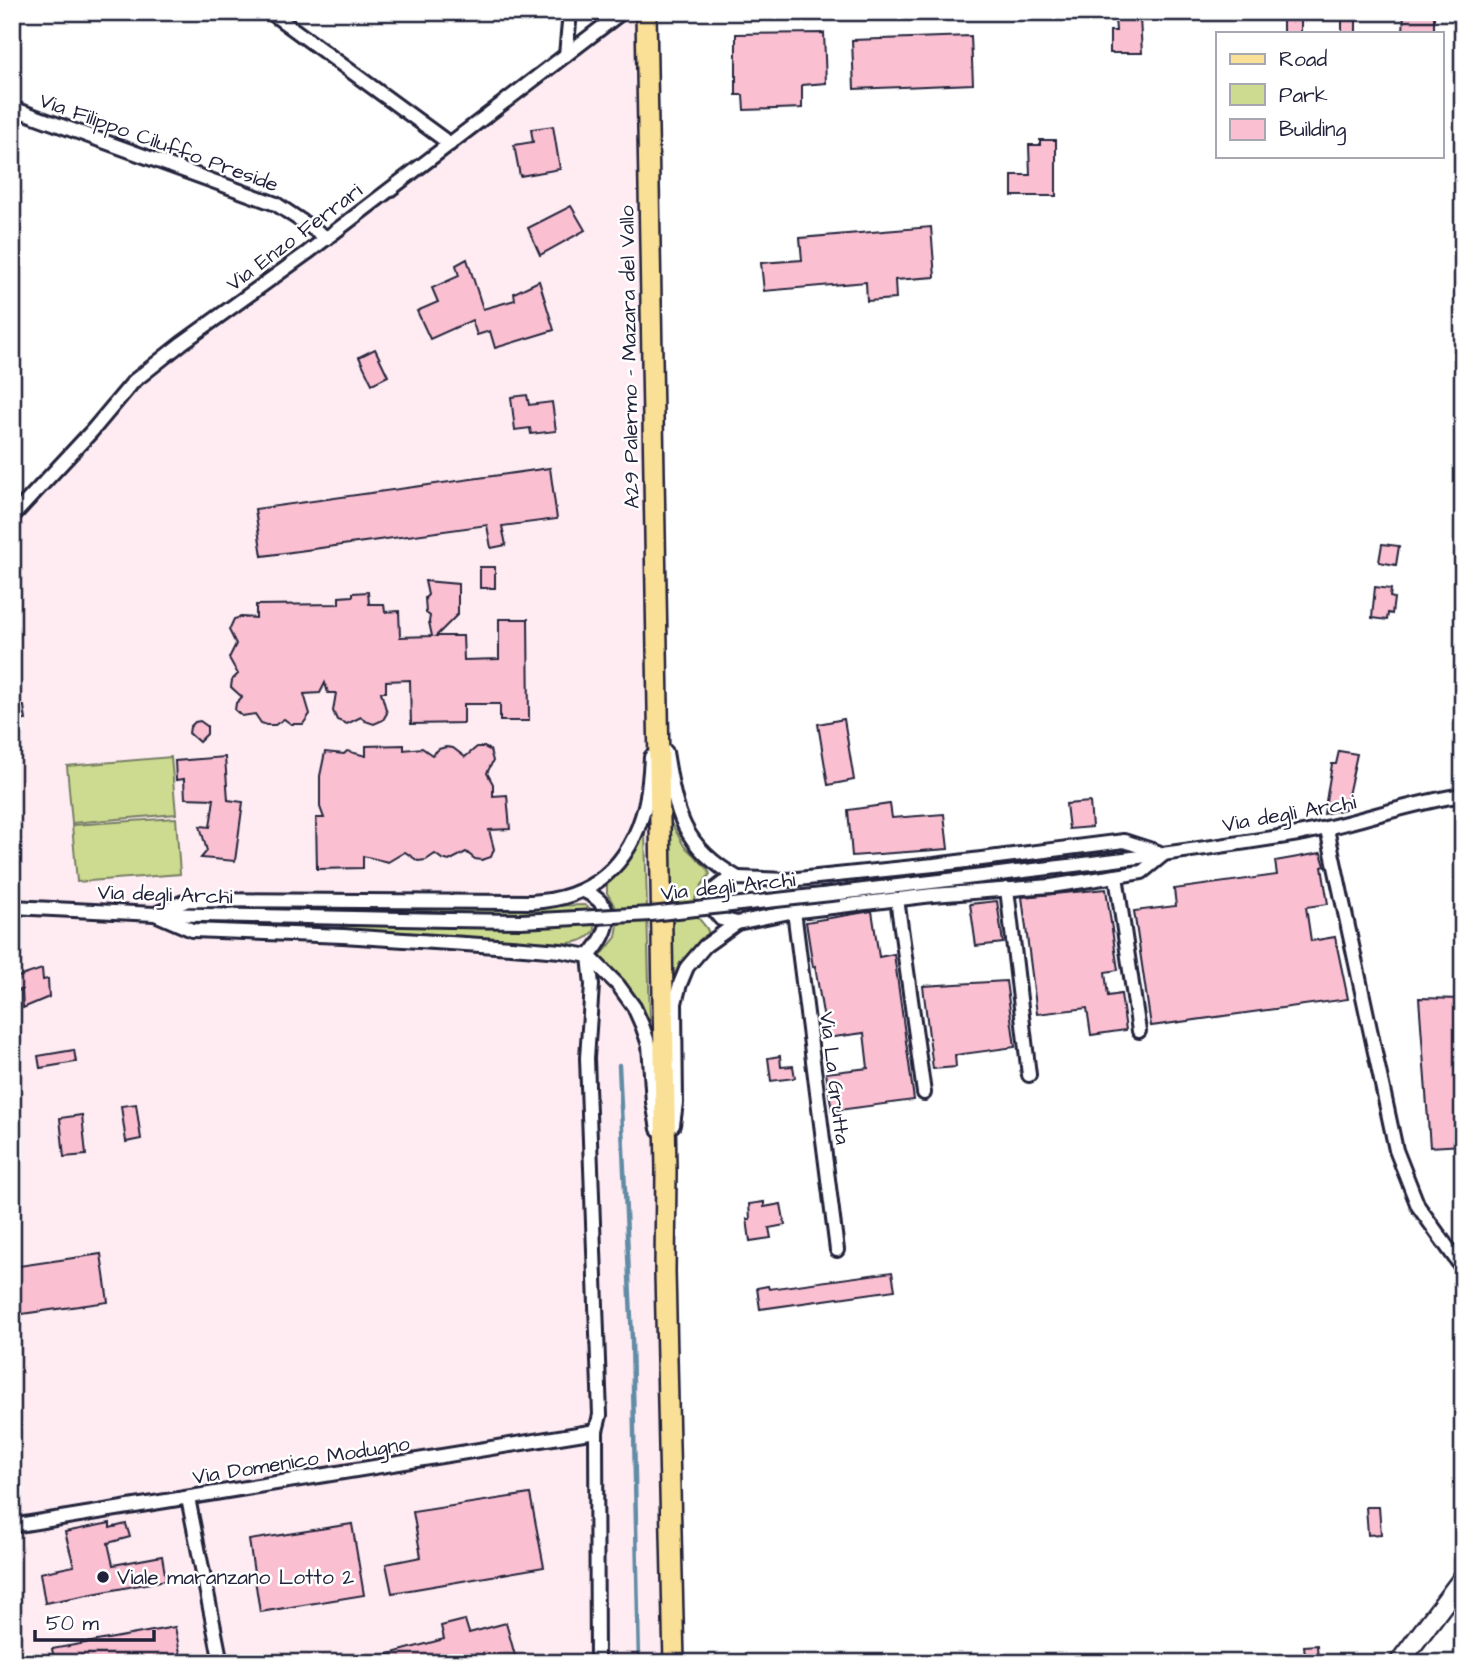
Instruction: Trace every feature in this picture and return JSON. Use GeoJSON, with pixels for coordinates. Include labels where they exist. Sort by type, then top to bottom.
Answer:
{"type":"FeatureCollection","features":[{"type":"Feature","properties":{"kind":"main road","name":"A29 Palermo - Mazara del Vallo"},"geometry":{"type":"LineString","coordinates":[[646,12],[666,1171],[665,1286],[674,1663]]}},
{"type":"Feature","properties":{"kind":"main road"},"geometry":{"type":"LineString","coordinates":[[1399,1663],[1463,1578]]}},
{"type":"Feature","properties":{"kind":"street"},"geometry":{"type":"LineString","coordinates":[[270,12],[450,144]]}},
{"type":"Feature","properties":{"kind":"street"},"geometry":{"type":"LineString","coordinates":[[566,55],[570,12]]}},
{"type":"Feature","properties":{"kind":"street","name":"Via Enzo Ferrari"},"geometry":{"type":"LineString","coordinates":[[12,517],[134,381],[327,238],[622,12]]}},
{"type":"Feature","properties":{"kind":"street","name":"Via Filippo Ciluffo Preside"},"geometry":{"type":"LineString","coordinates":[[12,108],[276,204],[327,238]]}},
{"type":"Feature","properties":{"kind":"street"},"geometry":{"type":"LineString","coordinates":[[658,700],[673,798],[682,826],[702,852],[738,878]]}},
{"type":"Feature","properties":{"kind":"street"},"geometry":{"type":"LineString","coordinates":[[155,914],[188,900],[531,902],[555,901],[584,891],[613,870],[631,843],[640,823],[646,804],[658,700]]}},
{"type":"Feature","properties":{"kind":"street","name":"Via degli Archi"},"geometry":{"type":"LineString","coordinates":[[1440,798],[1463,786]]}},
{"type":"Feature","properties":{"kind":"street","name":"Via degli Archi"},"geometry":{"type":"LineString","coordinates":[[12,907],[155,914],[449,920],[521,920],[651,914],[1164,854],[1327,829],[1440,798],[1463,795]]}},
{"type":"Feature","properties":{"kind":"street"},"geometry":{"type":"LineString","coordinates":[[1327,829],[1396,1150],[1418,1206],[1463,1269]]}},
{"type":"Feature","properties":{"kind":"street"},"geometry":{"type":"LineString","coordinates":[[737,923],[722,919],[715,912],[712,901],[714,890],[723,883],[738,878],[788,880],[1124,841],[1164,854]]}},
{"type":"Feature","properties":{"kind":"street"},"geometry":{"type":"LineString","coordinates":[[666,1171],[676,1103],[675,1003],[680,984],[687,967],[705,946],[737,923],[794,911],[1051,886],[1142,872],[1164,854]]}},
{"type":"Feature","properties":{"kind":"street"},"geometry":{"type":"LineString","coordinates":[[1116,876],[1139,1031]]}},
{"type":"Feature","properties":{"kind":"street"},"geometry":{"type":"LineString","coordinates":[[1007,889],[1029,1075]]}},
{"type":"Feature","properties":{"kind":"street"},"geometry":{"type":"LineString","coordinates":[[584,891],[598,898],[604,906],[608,920],[603,940],[589,956],[592,985],[587,1058],[600,1416],[596,1431],[597,1663]]}},
{"type":"Feature","properties":{"kind":"street"},"geometry":{"type":"LineString","coordinates":[[897,899],[924,1093]]}},
{"type":"Feature","properties":{"kind":"street","name":"Via La Grutta"},"geometry":{"type":"LineString","coordinates":[[794,911],[837,1250]]}},
{"type":"Feature","properties":{"kind":"street"},"geometry":{"type":"LineString","coordinates":[[155,914],[192,930],[472,944],[561,951],[589,956],[618,985],[634,1007],[649,1045],[653,1102],[666,1171]]}},
{"type":"Feature","properties":{"kind":"street","name":"Via Domenico Modugno"},"geometry":{"type":"LineString","coordinates":[[12,1526],[596,1431]]}},
{"type":"Feature","properties":{"kind":"street"},"geometry":{"type":"LineString","coordinates":[[188,1498],[221,1663]]}},
{"type":"Feature","properties":{"kind":"shaded area"},"geometry":{"type":"Polygon","coordinates":[[[622,12],[646,12],[674,1663],[12,1663],[12,517],[134,381],[622,12]]]}},
{"type":"Feature","properties":{"kind":"green space"},"geometry":{"type":"Polygon","coordinates":[[[171,757],[176,814],[72,823],[67,766],[171,757]]]}},
{"type":"Feature","properties":{"kind":"green space"},"geometry":{"type":"Polygon","coordinates":[[[176,818],[180,874],[77,882],[72,825],[176,818]]]}},
{"type":"Feature","properties":{"kind":"green space"},"geometry":{"type":"Polygon","coordinates":[[[669,819],[684,846],[710,874],[699,890],[695,902],[696,914],[709,935],[687,958],[672,988],[669,819]]]}},
{"type":"Feature","properties":{"kind":"green space"},"geometry":{"type":"Polygon","coordinates":[[[645,831],[650,1022],[647,1026],[600,962],[600,957],[616,937],[618,925],[617,910],[607,893],[607,882],[628,859],[645,831]]]}},
{"type":"Feature","properties":{"kind":"green space"},"geometry":{"type":"Polygon","coordinates":[[[340,905],[584,905],[593,910],[595,930],[582,940],[554,944],[342,932],[340,905]]]}},
{"type":"Feature","properties":{"kind":"building"},"geometry":{"type":"Polygon","coordinates":[[[1283,12],[1301,12],[1301,32],[1283,32],[1283,12]]]}},
{"type":"Feature","properties":{"kind":"building"},"geometry":{"type":"Polygon","coordinates":[[[1404,12],[1434,12],[1434,32],[1403,32],[1404,12]]]}},
{"type":"Feature","properties":{"kind":"building"},"geometry":{"type":"Polygon","coordinates":[[[1115,18],[1140,18],[1142,53],[1110,53],[1110,31],[1116,31],[1115,18]]]}},
{"type":"Feature","properties":{"kind":"building"},"geometry":{"type":"Polygon","coordinates":[[[1342,19],[1356,20],[1356,32],[1342,32],[1342,19]]]}},
{"type":"Feature","properties":{"kind":"building"},"geometry":{"type":"Polygon","coordinates":[[[824,33],[826,83],[802,85],[802,108],[744,110],[743,95],[736,95],[736,34],[824,33]]]}},
{"type":"Feature","properties":{"kind":"building"},"geometry":{"type":"Polygon","coordinates":[[[971,36],[973,84],[854,89],[852,40],[971,36]]]}},
{"type":"Feature","properties":{"kind":"building"},"geometry":{"type":"Polygon","coordinates":[[[553,126],[560,169],[520,176],[514,145],[533,142],[531,129],[553,126]]]}},
{"type":"Feature","properties":{"kind":"building"},"geometry":{"type":"Polygon","coordinates":[[[1040,140],[1056,140],[1056,196],[1012,196],[1012,175],[1030,175],[1029,145],[1040,145],[1040,140]]]}},
{"type":"Feature","properties":{"kind":"building"},"geometry":{"type":"Polygon","coordinates":[[[571,206],[585,230],[540,255],[528,228],[571,206]]]}},
{"type":"Feature","properties":{"kind":"building"},"geometry":{"type":"Polygon","coordinates":[[[931,227],[935,277],[895,280],[896,299],[867,301],[866,282],[764,291],[761,263],[802,260],[800,238],[931,227]]]}},
{"type":"Feature","properties":{"kind":"building"},"geometry":{"type":"Polygon","coordinates":[[[467,259],[483,309],[515,300],[514,293],[539,281],[554,330],[495,348],[490,331],[477,335],[472,320],[430,339],[417,311],[438,302],[432,288],[459,276],[456,265],[467,259]]]}},
{"type":"Feature","properties":{"kind":"building"},"geometry":{"type":"Polygon","coordinates":[[[375,349],[388,376],[372,384],[359,357],[375,349]]]}},
{"type":"Feature","properties":{"kind":"building"},"geometry":{"type":"Polygon","coordinates":[[[527,395],[529,405],[552,402],[556,431],[531,434],[530,428],[515,430],[511,397],[527,395]]]}},
{"type":"Feature","properties":{"kind":"building"},"geometry":{"type":"Polygon","coordinates":[[[550,468],[557,519],[502,526],[506,545],[491,548],[487,525],[262,556],[255,509],[550,468]]]}},
{"type":"Feature","properties":{"kind":"building"},"geometry":{"type":"Polygon","coordinates":[[[1382,544],[1399,546],[1396,565],[1379,562],[1382,544]]]}},
{"type":"Feature","properties":{"kind":"building"},"geometry":{"type":"Polygon","coordinates":[[[480,567],[495,567],[495,588],[480,588],[480,567]]]}},
{"type":"Feature","properties":{"kind":"building"},"geometry":{"type":"Polygon","coordinates":[[[425,581],[458,584],[458,614],[436,636],[463,636],[464,660],[499,659],[499,619],[528,619],[529,721],[500,721],[500,704],[464,704],[464,723],[411,724],[410,680],[386,681],[386,692],[381,692],[387,713],[383,720],[374,724],[361,717],[347,724],[337,720],[333,711],[336,693],[328,693],[325,683],[320,693],[304,694],[310,714],[303,724],[291,724],[284,719],[275,725],[267,725],[261,723],[255,714],[242,716],[235,710],[236,703],[242,697],[231,687],[232,680],[238,674],[229,658],[236,644],[229,630],[234,619],[256,618],[256,605],[339,604],[339,597],[368,592],[369,604],[384,604],[385,612],[399,611],[400,637],[432,636],[430,616],[426,613],[425,598],[428,595],[425,581]]]}},
{"type":"Feature","properties":{"kind":"building"},"geometry":{"type":"Polygon","coordinates":[[[1375,587],[1391,589],[1390,597],[1394,598],[1392,614],[1388,613],[1387,620],[1372,618],[1375,587]]]}},
{"type":"Feature","properties":{"kind":"building"},"geometry":{"type":"Polygon","coordinates":[[[24,706],[26,720],[12,722],[12,707],[24,706]]]}},
{"type":"Feature","properties":{"kind":"building"},"geometry":{"type":"Polygon","coordinates":[[[844,719],[854,780],[828,785],[818,724],[844,719]]]}},
{"type":"Feature","properties":{"kind":"building"},"geometry":{"type":"Polygon","coordinates":[[[200,721],[207,726],[207,734],[199,742],[189,733],[190,727],[200,721]]]}},
{"type":"Feature","properties":{"kind":"building"},"geometry":{"type":"Polygon","coordinates":[[[404,745],[404,750],[422,748],[432,755],[439,749],[453,748],[465,757],[477,747],[490,750],[493,761],[487,773],[493,784],[493,796],[507,795],[510,829],[489,830],[494,849],[491,857],[475,859],[466,852],[449,861],[435,854],[426,860],[418,861],[405,852],[388,862],[363,856],[363,868],[317,869],[316,818],[324,818],[320,807],[320,776],[325,752],[344,754],[347,751],[366,756],[366,746],[404,745]]]}},
{"type":"Feature","properties":{"kind":"building"},"geometry":{"type":"Polygon","coordinates":[[[1339,751],[1357,754],[1345,809],[1324,814],[1332,764],[1336,764],[1339,751]]]}},
{"type":"Feature","properties":{"kind":"building"},"geometry":{"type":"Polygon","coordinates":[[[225,757],[228,800],[243,802],[235,861],[201,858],[207,851],[200,826],[210,827],[214,799],[185,798],[184,779],[176,780],[175,761],[225,757]]]}},
{"type":"Feature","properties":{"kind":"building"},"geometry":{"type":"Polygon","coordinates":[[[1090,802],[1092,827],[1069,829],[1066,804],[1090,802]]]}},
{"type":"Feature","properties":{"kind":"building"},"geometry":{"type":"Polygon","coordinates":[[[890,804],[892,818],[944,814],[948,849],[852,856],[848,810],[890,804]]]}},
{"type":"Feature","properties":{"kind":"building"},"geometry":{"type":"Polygon","coordinates":[[[1321,853],[1325,866],[1322,867],[1328,904],[1306,907],[1311,941],[1335,937],[1348,999],[1151,1026],[1134,911],[1176,906],[1174,889],[1277,875],[1275,861],[1321,853]]]}},
{"type":"Feature","properties":{"kind":"building"},"geometry":{"type":"Polygon","coordinates":[[[1106,889],[1118,970],[1105,972],[1108,996],[1121,994],[1126,1030],[1091,1035],[1087,1008],[1037,1014],[1022,897],[1106,889]]]}},
{"type":"Feature","properties":{"kind":"building"},"geometry":{"type":"Polygon","coordinates":[[[997,901],[1003,943],[976,946],[970,904],[997,901]]]}},
{"type":"Feature","properties":{"kind":"building"},"geometry":{"type":"Polygon","coordinates":[[[872,911],[879,957],[894,954],[914,1100],[832,1111],[826,1073],[868,1068],[864,1033],[827,1038],[806,922],[872,911]]]}},
{"type":"Feature","properties":{"kind":"building"},"geometry":{"type":"Polygon","coordinates":[[[42,969],[43,980],[48,979],[49,997],[23,1008],[22,990],[12,992],[12,979],[42,969]]]}},
{"type":"Feature","properties":{"kind":"building"},"geometry":{"type":"Polygon","coordinates":[[[1006,981],[1015,1047],[955,1055],[956,1067],[933,1069],[923,986],[1006,981]]]}},
{"type":"Feature","properties":{"kind":"building"},"geometry":{"type":"Polygon","coordinates":[[[1419,998],[1463,999],[1463,1145],[1430,1147],[1419,998]]]}},
{"type":"Feature","properties":{"kind":"building"},"geometry":{"type":"Polygon","coordinates":[[[74,1050],[76,1062],[40,1068],[38,1056],[74,1050]]]}},
{"type":"Feature","properties":{"kind":"building"},"geometry":{"type":"Polygon","coordinates":[[[780,1056],[781,1067],[793,1066],[795,1078],[771,1081],[768,1058],[780,1056]]]}},
{"type":"Feature","properties":{"kind":"building"},"geometry":{"type":"Polygon","coordinates":[[[136,1104],[141,1139],[126,1142],[121,1106],[136,1104]]]}},
{"type":"Feature","properties":{"kind":"building"},"geometry":{"type":"Polygon","coordinates":[[[82,1115],[86,1155],[64,1157],[60,1118],[82,1115]]]}},
{"type":"Feature","properties":{"kind":"building"},"geometry":{"type":"Polygon","coordinates":[[[764,1202],[764,1207],[781,1204],[785,1225],[769,1228],[771,1238],[750,1241],[747,1219],[750,1219],[749,1204],[764,1202]]]}},
{"type":"Feature","properties":{"kind":"building"},"geometry":{"type":"Polygon","coordinates":[[[101,1254],[108,1302],[14,1315],[12,1267],[101,1254]]]}},
{"type":"Feature","properties":{"kind":"building"},"geometry":{"type":"Polygon","coordinates":[[[892,1272],[895,1290],[760,1309],[757,1288],[768,1286],[769,1289],[892,1272]]]}},
{"type":"Feature","properties":{"kind":"building"},"geometry":{"type":"Polygon","coordinates":[[[530,1494],[544,1567],[392,1593],[386,1564],[421,1557],[413,1512],[530,1494]]]}},
{"type":"Feature","properties":{"kind":"building"},"geometry":{"type":"Polygon","coordinates":[[[1366,1507],[1379,1507],[1381,1534],[1368,1535],[1366,1507]]]}},
{"type":"Feature","properties":{"kind":"building","name":"Viale maranzano Lotto 2"},"geometry":{"type":"Polygon","coordinates":[[[110,1523],[110,1528],[126,1524],[130,1537],[108,1543],[113,1565],[162,1556],[166,1580],[45,1603],[40,1573],[74,1566],[65,1532],[110,1523]]]}},
{"type":"Feature","properties":{"kind":"building"},"geometry":{"type":"Polygon","coordinates":[[[352,1524],[364,1595],[260,1612],[249,1540],[352,1524]]]}},
{"type":"Feature","properties":{"kind":"building"},"geometry":{"type":"Polygon","coordinates":[[[465,1620],[469,1633],[506,1623],[517,1663],[370,1663],[370,1659],[444,1639],[441,1626],[465,1620]]]}},
{"type":"Feature","properties":{"kind":"building","name":"Viale maranzano Lotto 2"},"geometry":{"type":"Polygon","coordinates":[[[175,1627],[182,1663],[55,1663],[52,1649],[175,1627]]]}},
{"type":"Feature","properties":{"kind":"building"},"geometry":{"type":"Polygon","coordinates":[[[1317,1645],[1318,1663],[1306,1663],[1304,1646],[1317,1645]]]}},
{"type":"Feature","properties":{"kind":"waterway"},"geometry":{"type":"LineString","coordinates":[[619,1065],[632,1339],[639,1663]]}},
{"type":"Feature","properties":{"kind":"place","name":"Viale maranzano Lotto 2"},"geometry":{"type":"Point","coordinates":[103,1577]}}]}
